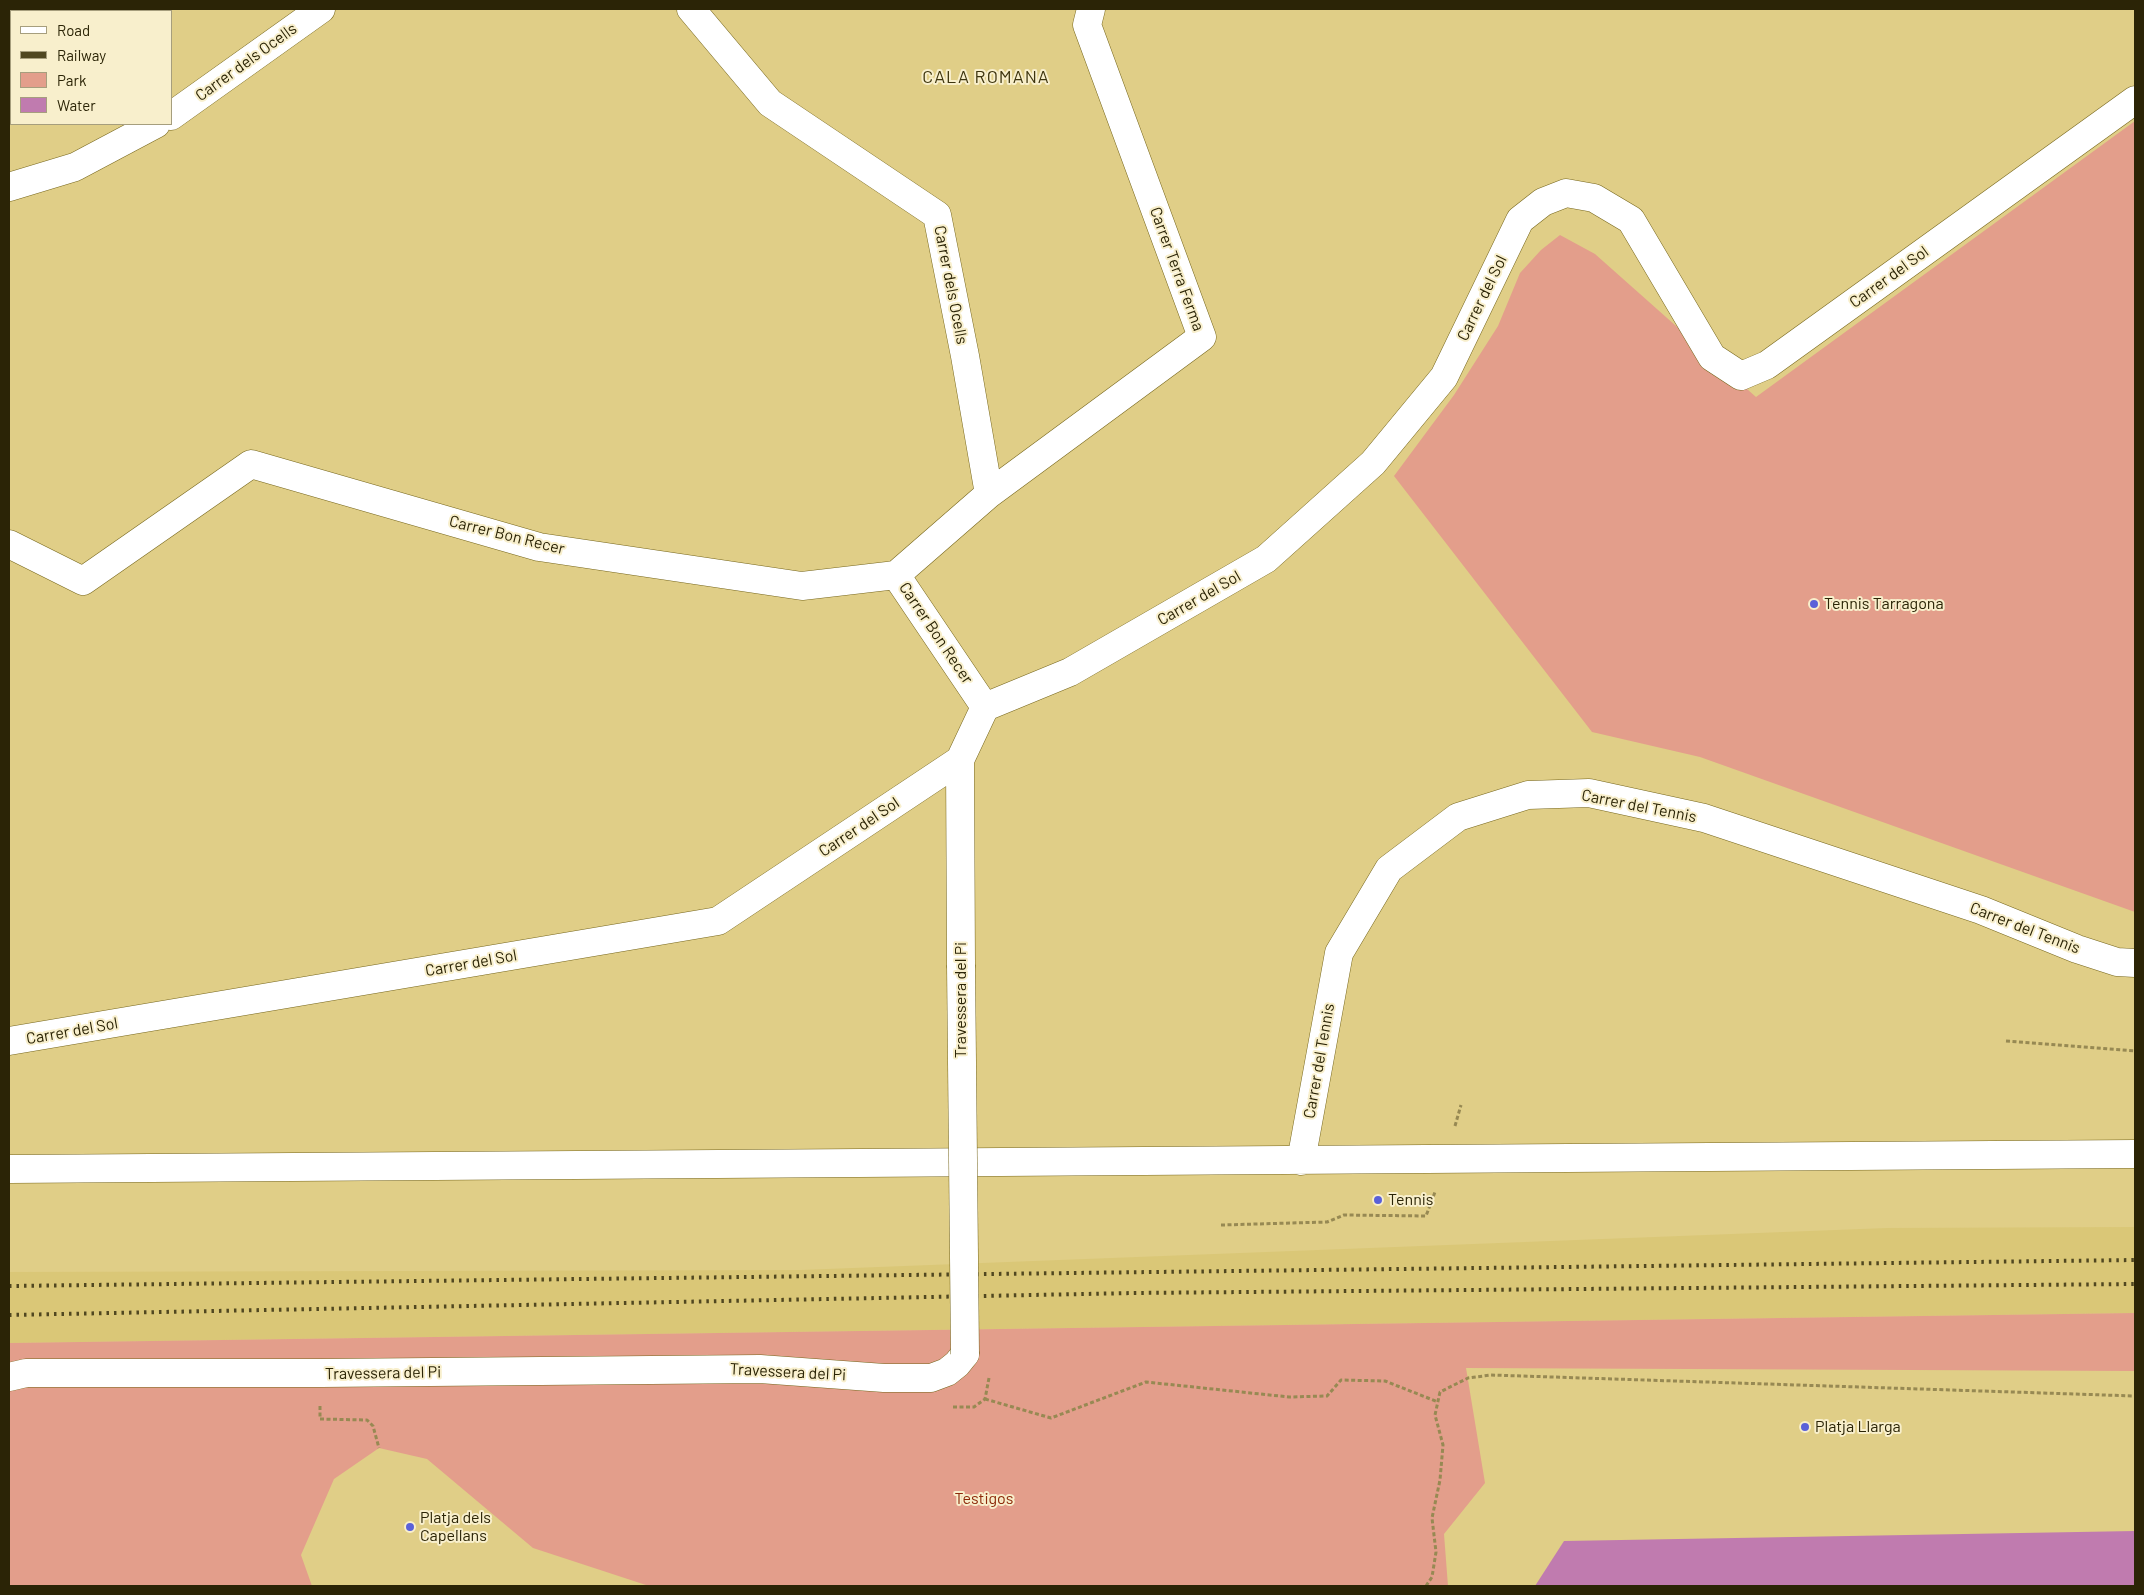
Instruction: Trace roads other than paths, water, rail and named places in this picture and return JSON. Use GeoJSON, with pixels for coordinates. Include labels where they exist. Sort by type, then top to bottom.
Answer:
{"type":"FeatureCollection","features":[{"type":"Feature","properties":{"kind":"street","name":"Carrer dels Ocells"},"geometry":{"type":"LineString","coordinates":[[172,115],[320,9]]}},
{"type":"Feature","properties":{"kind":"street","name":"Carrer dels Ocells"},"geometry":{"type":"LineString","coordinates":[[692,9],[770,104],[937,215],[965,356],[989,494]]}},
{"type":"Feature","properties":{"kind":"street","name":"Carrer Terra Ferma"},"geometry":{"type":"LineString","coordinates":[[989,494],[1202,337],[1087,25],[1092,9]]}},
{"type":"Feature","properties":{"kind":"street","name":"Carrer del Sol"},"geometry":{"type":"LineString","coordinates":[[985,707],[1070,672],[1266,559],[1373,463],[1444,377],[1520,220],[1543,202],[1566,193],[1594,198],[1631,220],[1712,357],[1741,376],[1767,364],[2135,100]]}},
{"type":"Feature","properties":{"kind":"street"},"geometry":{"type":"LineString","coordinates":[[9,187],[75,167],[154,125]]}},
{"type":"Feature","properties":{"kind":"street","name":"Carrer Bon Recer"},"geometry":{"type":"LineString","coordinates":[[9,544],[84,581],[251,464],[539,547],[802,586],[896,575],[985,707]]}},
{"type":"Feature","properties":{"kind":"street"},"geometry":{"type":"LineString","coordinates":[[896,575],[989,494]]}},
{"type":"Feature","properties":{"kind":"street"},"geometry":{"type":"LineString","coordinates":[[960,760],[985,707]]}},
{"type":"Feature","properties":{"kind":"street","name":"Carrer del Sol"},"geometry":{"type":"LineString","coordinates":[[9,1041],[718,921],[960,760]]}},
{"type":"Feature","properties":{"kind":"street","name":"Travessera del Pi"},"geometry":{"type":"LineString","coordinates":[[9,1377],[26,1373],[321,1373],[760,1369],[884,1378],[931,1378],[947,1372],[965,1354],[960,760]]}},
{"type":"Feature","properties":{"kind":"street","name":"Carrer del Tennis"},"geometry":{"type":"LineString","coordinates":[[1301,1161],[1339,953],[1389,869],[1458,817],[1528,795],[1589,793],[1704,818],[1981,910],[2077,949],[2117,962],[2135,963]]}},
{"type":"Feature","properties":{"kind":"street"},"geometry":{"type":"LineString","coordinates":[[9,1151],[54,1169]]}},
{"type":"Feature","properties":{"kind":"street"},"geometry":{"type":"LineString","coordinates":[[9,1169],[2135,1154]]}},
{"type":"Feature","properties":{"kind":"water"},"geometry":{"type":"Polygon","coordinates":[[[2135,1531],[2135,1586],[1535,1586],[1564,1541],[2135,1531]]]}},
{"type":"Feature","properties":{"kind":"railway"},"geometry":{"type":"LineString","coordinates":[[9,1286],[2135,1260]]}},
{"type":"Feature","properties":{"kind":"railway"},"geometry":{"type":"LineString","coordinates":[[9,1315],[1134,1293],[2135,1284]]}},
{"type":"Feature","properties":{"kind":"place","name":"Tennis Tarragona"},"geometry":{"type":"Point","coordinates":[1814,604]}},
{"type":"Feature","properties":{"kind":"place","name":"Tennis"},"geometry":{"type":"Point","coordinates":[1378,1200]}},
{"type":"Feature","properties":{"kind":"place","name":"Platja Llarga"},"geometry":{"type":"Point","coordinates":[1805,1427]}},
{"type":"Feature","properties":{"kind":"place","name":"Platja dels Capellans"},"geometry":{"type":"Point","coordinates":[410,1527]}},
{"type":"Feature","properties":{"kind":"district","name":"CALA ROMANA"},"geometry":{"type":"Point","coordinates":[986,77]}},
{"type":"Feature","properties":{"kind":"park label","name":"Testigos"},"geometry":{"type":"Point","coordinates":[984,1499]}}]}
